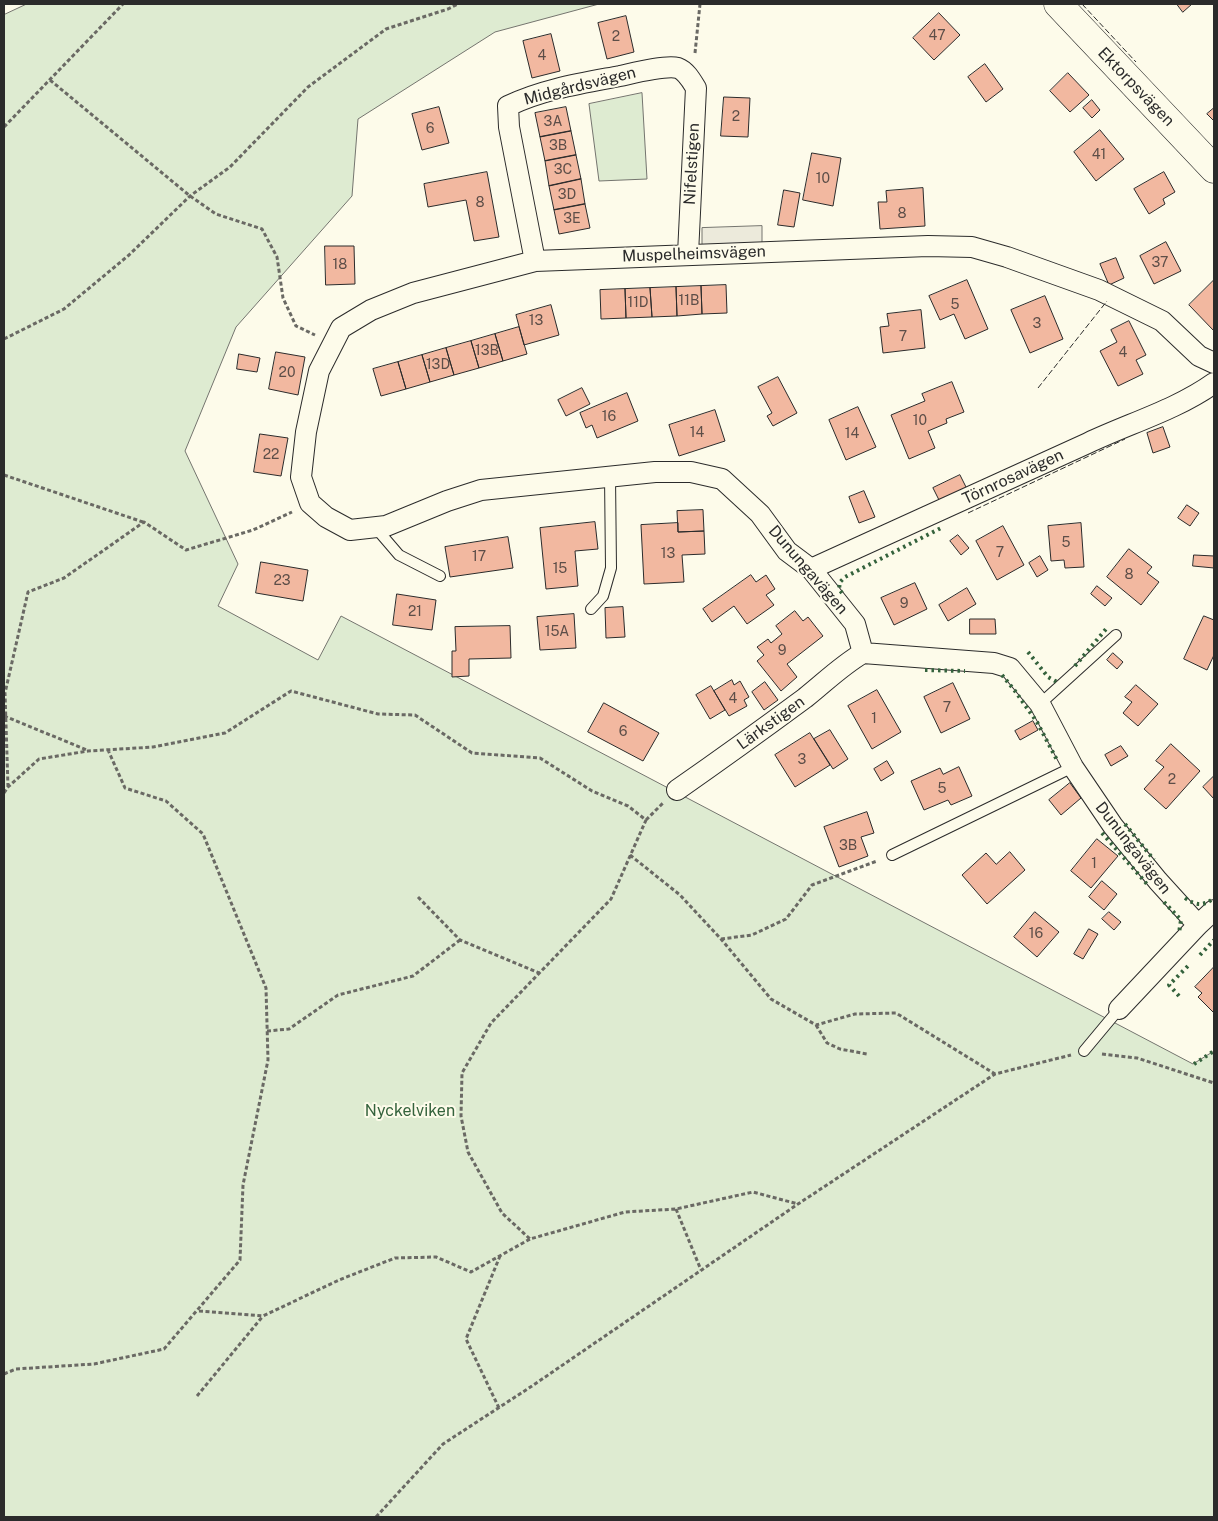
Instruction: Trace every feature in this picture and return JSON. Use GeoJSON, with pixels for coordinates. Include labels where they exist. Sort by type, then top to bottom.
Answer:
{"type":"FeatureCollection","features":[{"type":"Feature","properties":{"kind":"street","name":"Ektorpsvägen"},"geometry":{"type":"LineString","coordinates":[[1058,4],[1214,168]]}},
{"type":"Feature","properties":{"kind":"street","name":"Midgårdsvägen"},"geometry":{"type":"LineString","coordinates":[[535,261],[509,126],[508,106],[522,99],[652,69],[678,68],[688,76]]}},
{"type":"Feature","properties":{"kind":"street","name":"Nifelstigen"},"geometry":{"type":"LineString","coordinates":[[688,76],[696,88],[688,254]]}},
{"type":"Feature","properties":{"kind":"street","name":"Muspelheimsvägen"},"geometry":{"type":"LineString","coordinates":[[310,503],[301,477],[306,432],[319,370],[341,328],[371,310],[413,294],[535,261],[928,246],[972,248],[1007,257],[1099,290],[1162,321],[1199,356],[1214,363]]}},
{"type":"Feature","properties":{"kind":"street","name":"Törnrosavägen"},"geometry":{"type":"LineString","coordinates":[[811,569],[1091,441],[1164,411],[1200,393],[1214,383]]}},
{"type":"Feature","properties":{"kind":"street","name":"Dunungavägen"},"geometry":{"type":"LineString","coordinates":[[310,503],[326,517],[350,530],[386,526],[447,501],[481,490],[655,472],[691,472],[722,479],[760,514],[787,551],[811,569],[855,624],[862,653],[994,663],[1010,668],[1040,704],[1073,767],[1113,826],[1158,881],[1198,925]]}},
{"type":"Feature","properties":{"kind":"street","name":"Lärkstigen"},"geometry":{"type":"LineString","coordinates":[[677,790],[750,739],[862,653]]}},
{"type":"Feature","properties":{"kind":"street"},"geometry":{"type":"LineString","coordinates":[[1119,1009],[1214,910]]}},
{"type":"Feature","properties":{"kind":"lane"},"geometry":{"type":"LineString","coordinates":[[592,609],[603,596],[611,568],[610,476]]}},
{"type":"Feature","properties":{"kind":"lane"},"geometry":{"type":"LineString","coordinates":[[375,527],[399,555],[440,576]]}},
{"type":"Feature","properties":{"kind":"lane"},"geometry":{"type":"LineString","coordinates":[[1040,704],[1116,635]]}},
{"type":"Feature","properties":{"kind":"lane"},"geometry":{"type":"LineString","coordinates":[[892,855],[1073,767]]}},
{"type":"Feature","properties":{"kind":"lane"},"geometry":{"type":"LineString","coordinates":[[1084,1051],[1119,1009]]}},
{"type":"Feature","properties":{"kind":"path"},"geometry":{"type":"LineString","coordinates":[[4,127],[123,4]]}},
{"type":"Feature","properties":{"kind":"path"},"geometry":{"type":"LineString","coordinates":[[4,339],[64,309],[129,255],[190,196],[230,167],[308,88],[386,29],[458,4]]}},
{"type":"Feature","properties":{"kind":"path"},"geometry":{"type":"LineString","coordinates":[[695,52],[700,4]]}},
{"type":"Feature","properties":{"kind":"path"},"geometry":{"type":"LineString","coordinates":[[50,80],[190,196],[216,214],[262,229],[277,257],[283,298],[296,326]]}},
{"type":"Feature","properties":{"kind":"path"},"geometry":{"type":"LineString","coordinates":[[4,475],[144,522],[186,550],[253,530],[310,503]]}},
{"type":"Feature","properties":{"kind":"path"},"geometry":{"type":"LineString","coordinates":[[8,787],[6,693],[28,592],[64,578],[144,522]]}},
{"type":"Feature","properties":{"kind":"path"},"geometry":{"type":"LineString","coordinates":[[4,793],[8,787],[39,759],[88,750],[153,747],[225,733],[291,691],[378,714],[415,715],[472,753],[540,758],[592,791],[628,806],[646,820],[611,898],[491,1023],[462,1073],[461,1116],[468,1152],[502,1212],[530,1239]]}},
{"type":"Feature","properties":{"kind":"path"},"geometry":{"type":"LineString","coordinates":[[5,716],[88,750]]}},
{"type":"Feature","properties":{"kind":"path"},"geometry":{"type":"LineString","coordinates":[[4,1374],[16,1369],[94,1364],[164,1349],[240,1260],[243,1185],[268,1060],[266,988],[203,834],[166,801],[125,788],[108,750]]}},
{"type":"Feature","properties":{"kind":"path"},"geometry":{"type":"LineString","coordinates":[[630,855],[680,895],[721,938],[771,999],[816,1025],[827,1043],[867,1054]]}},
{"type":"Feature","properties":{"kind":"path"},"geometry":{"type":"LineString","coordinates":[[721,938],[752,936],[786,919],[812,885],[892,855]]}},
{"type":"Feature","properties":{"kind":"path"},"geometry":{"type":"LineString","coordinates":[[418,897],[460,940],[539,973]]}},
{"type":"Feature","properties":{"kind":"path"},"geometry":{"type":"LineString","coordinates":[[267,1031],[289,1029],[338,995],[413,976],[460,940]]}},
{"type":"Feature","properties":{"kind":"path"},"geometry":{"type":"LineString","coordinates":[[816,1025],[855,1014],[896,1012],[995,1074]]}},
{"type":"Feature","properties":{"kind":"path"},"geometry":{"type":"LineString","coordinates":[[376,1517],[443,1444],[499,1408],[798,1204],[995,1074],[1084,1051],[1137,1058],[1214,1083]]}},
{"type":"Feature","properties":{"kind":"path"},"geometry":{"type":"LineString","coordinates":[[197,1396],[263,1316],[339,1280],[395,1258],[436,1257],[471,1272],[530,1239],[625,1212],[676,1209],[753,1192],[798,1204]]}},
{"type":"Feature","properties":{"kind":"path"},"geometry":{"type":"LineString","coordinates":[[676,1209],[701,1270]]}},
{"type":"Feature","properties":{"kind":"path"},"geometry":{"type":"LineString","coordinates":[[499,1408],[466,1339],[501,1255]]}},
{"type":"Feature","properties":{"kind":"path"},"geometry":{"type":"LineString","coordinates":[[198,1311],[263,1316]]}},
{"type":"Feature","properties":{"kind":"green space","name":"Nyckelviken"},"geometry":{"type":"Polygon","coordinates":[[[27,4],[599,4],[495,32],[358,119],[352,196],[236,327],[185,451],[238,564],[218,606],[318,660],[341,616],[1193,1064],[1214,1051],[1214,1517],[4,1517],[4,15],[27,4]]]}},
{"type":"Feature","properties":{"kind":"green space"},"geometry":{"type":"Polygon","coordinates":[[[642,93],[647,179],[599,181],[589,104],[642,93]]]}},
{"type":"Feature","properties":{"kind":"shaded area"},"geometry":{"type":"Polygon","coordinates":[[[762,226],[762,252],[702,254],[702,228],[762,226]]]}},
{"type":"Feature","properties":{"kind":"building"},"geometry":{"type":"Polygon","coordinates":[[[1177,4],[1192,4],[1183,12],[1177,4]]]}},
{"type":"Feature","properties":{"kind":"building"},"geometry":{"type":"Polygon","coordinates":[[[939,13],[960,35],[934,60],[913,38],[939,13]]]}},
{"type":"Feature","properties":{"kind":"building"},"geometry":{"type":"Polygon","coordinates":[[[626,16],[634,52],[607,59],[598,23],[626,16]]]}},
{"type":"Feature","properties":{"kind":"building"},"geometry":{"type":"Polygon","coordinates":[[[551,34],[560,71],[532,78],[523,41],[551,34]]]}},
{"type":"Feature","properties":{"kind":"building"},"geometry":{"type":"Polygon","coordinates":[[[985,64],[1003,89],[986,102],[968,77],[985,64]]]}},
{"type":"Feature","properties":{"kind":"building"},"geometry":{"type":"Polygon","coordinates":[[[1068,73],[1089,95],[1070,112],[1050,91],[1068,73]]]}},
{"type":"Feature","properties":{"kind":"building"},"geometry":{"type":"Polygon","coordinates":[[[724,97],[750,98],[748,137],[721,136],[724,97]]]}},
{"type":"Feature","properties":{"kind":"building"},"geometry":{"type":"Polygon","coordinates":[[[1092,100],[1100,110],[1092,118],[1083,108],[1092,100]]]}},
{"type":"Feature","properties":{"kind":"building"},"geometry":{"type":"Polygon","coordinates":[[[439,107],[449,143],[422,150],[412,114],[439,107]]]}},
{"type":"Feature","properties":{"kind":"building"},"geometry":{"type":"Polygon","coordinates":[[[566,107],[571,131],[540,137],[535,113],[566,107]]]}},
{"type":"Feature","properties":{"kind":"building"},"geometry":{"type":"Polygon","coordinates":[[[1214,108],[1214,121],[1207,114],[1214,108]]]}},
{"type":"Feature","properties":{"kind":"building"},"geometry":{"type":"Polygon","coordinates":[[[1100,130],[1124,159],[1096,181],[1074,152],[1100,130]]]}},
{"type":"Feature","properties":{"kind":"building"},"geometry":{"type":"Polygon","coordinates":[[[571,131],[576,155],[545,161],[540,137],[571,131]]]}},
{"type":"Feature","properties":{"kind":"building"},"geometry":{"type":"Polygon","coordinates":[[[812,153],[841,158],[833,206],[803,200],[812,153]]]}},
{"type":"Feature","properties":{"kind":"building"},"geometry":{"type":"Polygon","coordinates":[[[576,155],[581,179],[549,186],[545,161],[576,155]]]}},
{"type":"Feature","properties":{"kind":"building"},"geometry":{"type":"Polygon","coordinates":[[[487,172],[499,237],[474,241],[466,200],[428,207],[424,184],[487,172]]]}},
{"type":"Feature","properties":{"kind":"building"},"geometry":{"type":"Polygon","coordinates":[[[1164,172],[1175,192],[1163,199],[1165,204],[1149,214],[1134,189],[1164,172]]]}},
{"type":"Feature","properties":{"kind":"building"},"geometry":{"type":"Polygon","coordinates":[[[581,179],[585,204],[554,210],[549,186],[581,179]]]}},
{"type":"Feature","properties":{"kind":"building"},"geometry":{"type":"Polygon","coordinates":[[[923,188],[925,226],[880,229],[878,202],[887,202],[886,191],[923,188]]]}},
{"type":"Feature","properties":{"kind":"building"},"geometry":{"type":"Polygon","coordinates":[[[784,190],[800,193],[794,227],[778,225],[784,190]]]}},
{"type":"Feature","properties":{"kind":"building"},"geometry":{"type":"Polygon","coordinates":[[[585,204],[590,228],[559,234],[554,210],[585,204]]]}},
{"type":"Feature","properties":{"kind":"building"},"geometry":{"type":"Polygon","coordinates":[[[1166,242],[1181,271],[1154,284],[1140,256],[1166,242]]]}},
{"type":"Feature","properties":{"kind":"building"},"geometry":{"type":"Polygon","coordinates":[[[325,246],[354,246],[355,284],[326,285],[325,246]]]}},
{"type":"Feature","properties":{"kind":"building"},"geometry":{"type":"Polygon","coordinates":[[[1116,258],[1124,278],[1109,285],[1100,264],[1116,258]]]}},
{"type":"Feature","properties":{"kind":"building"},"geometry":{"type":"Polygon","coordinates":[[[967,280],[988,329],[965,339],[954,314],[940,320],[929,296],[967,280]]]}},
{"type":"Feature","properties":{"kind":"building"},"geometry":{"type":"Polygon","coordinates":[[[1214,280],[1214,331],[1189,305],[1214,280]]]}},
{"type":"Feature","properties":{"kind":"building"},"geometry":{"type":"Polygon","coordinates":[[[726,285],[727,313],[702,314],[701,286],[726,285]]]}},
{"type":"Feature","properties":{"kind":"building"},"geometry":{"type":"Polygon","coordinates":[[[701,286],[702,314],[677,316],[676,287],[701,286]]]}},
{"type":"Feature","properties":{"kind":"building"},"geometry":{"type":"Polygon","coordinates":[[[676,287],[677,316],[652,317],[650,288],[676,287]]]}},
{"type":"Feature","properties":{"kind":"building"},"geometry":{"type":"Polygon","coordinates":[[[650,288],[652,317],[626,318],[625,289],[650,288]]]}},
{"type":"Feature","properties":{"kind":"building"},"geometry":{"type":"Polygon","coordinates":[[[625,289],[626,318],[601,319],[600,290],[625,289]]]}},
{"type":"Feature","properties":{"kind":"building"},"geometry":{"type":"Polygon","coordinates":[[[1045,296],[1063,339],[1030,353],[1011,310],[1045,296]]]}},
{"type":"Feature","properties":{"kind":"building"},"geometry":{"type":"Polygon","coordinates":[[[551,305],[559,335],[524,345],[516,315],[551,305]]]}},
{"type":"Feature","properties":{"kind":"building"},"geometry":{"type":"Polygon","coordinates":[[[921,310],[925,348],[883,353],[880,327],[889,326],[887,314],[921,310]]]}},
{"type":"Feature","properties":{"kind":"building"},"geometry":{"type":"Polygon","coordinates":[[[1129,321],[1146,355],[1136,360],[1143,374],[1118,386],[1100,351],[1117,342],[1111,330],[1129,321]]]}},
{"type":"Feature","properties":{"kind":"building"},"geometry":{"type":"Polygon","coordinates":[[[519,327],[527,354],[503,361],[495,334],[519,327]]]}},
{"type":"Feature","properties":{"kind":"building"},"geometry":{"type":"Polygon","coordinates":[[[495,334],[503,361],[479,368],[471,341],[495,334]]]}},
{"type":"Feature","properties":{"kind":"building"},"geometry":{"type":"Polygon","coordinates":[[[471,341],[479,368],[454,375],[446,348],[471,341]]]}},
{"type":"Feature","properties":{"kind":"building"},"geometry":{"type":"Polygon","coordinates":[[[446,348],[454,375],[430,382],[422,355],[446,348]]]}},
{"type":"Feature","properties":{"kind":"building"},"geometry":{"type":"Polygon","coordinates":[[[276,352],[305,357],[298,395],[269,389],[276,352]]]}},
{"type":"Feature","properties":{"kind":"building"},"geometry":{"type":"Polygon","coordinates":[[[239,354],[260,358],[257,372],[237,369],[239,354]]]}},
{"type":"Feature","properties":{"kind":"building"},"geometry":{"type":"Polygon","coordinates":[[[422,355],[430,382],[406,389],[398,362],[422,355]]]}},
{"type":"Feature","properties":{"kind":"building"},"geometry":{"type":"Polygon","coordinates":[[[398,362],[406,389],[381,396],[373,369],[398,362]]]}},
{"type":"Feature","properties":{"kind":"building"},"geometry":{"type":"Polygon","coordinates":[[[778,377],[797,413],[773,426],[767,416],[772,413],[758,387],[778,377]]]}},
{"type":"Feature","properties":{"kind":"building"},"geometry":{"type":"Polygon","coordinates":[[[952,382],[964,412],[946,419],[947,423],[928,431],[935,448],[909,459],[891,415],[925,401],[922,394],[952,382]]]}},
{"type":"Feature","properties":{"kind":"building"},"geometry":{"type":"Polygon","coordinates":[[[582,388],[590,404],[566,416],[558,400],[582,388]]]}},
{"type":"Feature","properties":{"kind":"building"},"geometry":{"type":"Polygon","coordinates":[[[627,393],[638,421],[597,438],[592,425],[586,428],[580,413],[627,393]]]}},
{"type":"Feature","properties":{"kind":"building"},"geometry":{"type":"Polygon","coordinates":[[[858,407],[876,447],[846,460],[829,420],[858,407]]]}},
{"type":"Feature","properties":{"kind":"building"},"geometry":{"type":"Polygon","coordinates":[[[715,410],[725,441],[679,456],[669,425],[715,410]]]}},
{"type":"Feature","properties":{"kind":"building"},"geometry":{"type":"Polygon","coordinates":[[[1163,427],[1170,447],[1153,453],[1147,433],[1163,427]]]}},
{"type":"Feature","properties":{"kind":"building"},"geometry":{"type":"Polygon","coordinates":[[[260,434],[288,438],[281,476],[254,472],[260,434]]]}},
{"type":"Feature","properties":{"kind":"building"},"geometry":{"type":"Polygon","coordinates":[[[960,475],[968,491],[941,504],[933,488],[960,475]]]}},
{"type":"Feature","properties":{"kind":"building"},"geometry":{"type":"Polygon","coordinates":[[[864,491],[875,517],[859,523],[849,497],[864,491]]]}},
{"type":"Feature","properties":{"kind":"building"},"geometry":{"type":"Polygon","coordinates":[[[1187,505],[1199,513],[1190,526],[1178,518],[1187,505]]]}},
{"type":"Feature","properties":{"kind":"building"},"geometry":{"type":"Polygon","coordinates":[[[703,510],[704,531],[678,532],[677,511],[703,510]]]}},
{"type":"Feature","properties":{"kind":"building"},"geometry":{"type":"Polygon","coordinates":[[[595,522],[598,549],[575,551],[578,586],[546,589],[540,528],[595,522]]]}},
{"type":"Feature","properties":{"kind":"building"},"geometry":{"type":"Polygon","coordinates":[[[678,523],[678,532],[704,531],[705,554],[682,555],[684,582],[644,584],[641,525],[678,523]]]}},
{"type":"Feature","properties":{"kind":"building"},"geometry":{"type":"Polygon","coordinates":[[[1081,523],[1084,567],[1065,568],[1064,560],[1051,561],[1048,526],[1081,523]]]}},
{"type":"Feature","properties":{"kind":"building"},"geometry":{"type":"Polygon","coordinates":[[[1003,526],[1024,565],[997,580],[976,541],[1003,526]]]}},
{"type":"Feature","properties":{"kind":"building"},"geometry":{"type":"Polygon","coordinates":[[[958,535],[969,548],[961,555],[950,541],[958,535]]]}},
{"type":"Feature","properties":{"kind":"building"},"geometry":{"type":"Polygon","coordinates":[[[508,537],[513,568],[450,577],[445,547],[508,537]]]}},
{"type":"Feature","properties":{"kind":"building"},"geometry":{"type":"Polygon","coordinates":[[[1129,549],[1152,567],[1147,573],[1159,582],[1141,605],[1107,577],[1129,549]]]}},
{"type":"Feature","properties":{"kind":"building"},"geometry":{"type":"Polygon","coordinates":[[[1194,555],[1214,556],[1214,568],[1193,566],[1194,555]]]}},
{"type":"Feature","properties":{"kind":"building"},"geometry":{"type":"Polygon","coordinates":[[[1040,556],[1048,570],[1037,577],[1029,563],[1040,556]]]}},
{"type":"Feature","properties":{"kind":"building"},"geometry":{"type":"Polygon","coordinates":[[[261,562],[308,570],[303,601],[256,593],[261,562]]]}},
{"type":"Feature","properties":{"kind":"building"},"geometry":{"type":"Polygon","coordinates":[[[751,575],[756,582],[766,575],[775,589],[766,595],[774,605],[747,624],[734,606],[712,622],[703,609],[751,575]]]}},
{"type":"Feature","properties":{"kind":"building"},"geometry":{"type":"Polygon","coordinates":[[[915,583],[927,609],[894,625],[881,598],[915,583]]]}},
{"type":"Feature","properties":{"kind":"building"},"geometry":{"type":"Polygon","coordinates":[[[1097,586],[1112,598],[1105,606],[1091,594],[1097,586]]]}},
{"type":"Feature","properties":{"kind":"building"},"geometry":{"type":"Polygon","coordinates":[[[967,588],[976,604],[948,621],[939,605],[967,588]]]}},
{"type":"Feature","properties":{"kind":"building"},"geometry":{"type":"Polygon","coordinates":[[[397,594],[436,600],[432,630],[393,625],[397,594]]]}},
{"type":"Feature","properties":{"kind":"building"},"geometry":{"type":"Polygon","coordinates":[[[623,607],[625,637],[606,638],[605,608],[623,607]]]}},
{"type":"Feature","properties":{"kind":"building"},"geometry":{"type":"Polygon","coordinates":[[[795,611],[803,621],[808,617],[823,636],[787,664],[797,677],[781,691],[757,661],[764,655],[757,647],[768,639],[771,643],[782,634],[776,626],[795,611]]]}},
{"type":"Feature","properties":{"kind":"building"},"geometry":{"type":"Polygon","coordinates":[[[574,614],[576,648],[540,650],[537,617],[574,614]]]}},
{"type":"Feature","properties":{"kind":"building"},"geometry":{"type":"Polygon","coordinates":[[[1204,616],[1214,620],[1214,655],[1207,670],[1184,659],[1204,616]]]}},
{"type":"Feature","properties":{"kind":"building"},"geometry":{"type":"Polygon","coordinates":[[[970,619],[995,619],[996,634],[970,634],[970,619]]]}},
{"type":"Feature","properties":{"kind":"building"},"geometry":{"type":"Polygon","coordinates":[[[510,626],[511,658],[469,659],[469,676],[452,677],[452,651],[456,651],[455,627],[510,626]]]}},
{"type":"Feature","properties":{"kind":"building"},"geometry":{"type":"Polygon","coordinates":[[[1113,653],[1123,662],[1117,669],[1107,660],[1113,653]]]}},
{"type":"Feature","properties":{"kind":"building"},"geometry":{"type":"Polygon","coordinates":[[[732,680],[734,685],[740,681],[749,697],[744,700],[747,706],[729,716],[714,691],[732,680]]]}},
{"type":"Feature","properties":{"kind":"building"},"geometry":{"type":"Polygon","coordinates":[[[765,682],[778,700],[764,710],[752,692],[765,682]]]}},
{"type":"Feature","properties":{"kind":"building"},"geometry":{"type":"Polygon","coordinates":[[[953,683],[970,719],[941,733],[924,697],[953,683]]]}},
{"type":"Feature","properties":{"kind":"building"},"geometry":{"type":"Polygon","coordinates":[[[1136,685],[1158,704],[1138,726],[1123,713],[1132,702],[1125,697],[1136,685]]]}},
{"type":"Feature","properties":{"kind":"building"},"geometry":{"type":"Polygon","coordinates":[[[711,686],[725,710],[710,719],[696,695],[711,686]]]}},
{"type":"Feature","properties":{"kind":"building"},"geometry":{"type":"Polygon","coordinates":[[[877,690],[901,732],[872,749],[848,706],[877,690]]]}},
{"type":"Feature","properties":{"kind":"building"},"geometry":{"type":"Polygon","coordinates":[[[604,703],[659,733],[643,761],[588,732],[604,703]]]}},
{"type":"Feature","properties":{"kind":"building"},"geometry":{"type":"Polygon","coordinates":[[[1033,721],[1038,730],[1020,740],[1015,731],[1033,721]]]}},
{"type":"Feature","properties":{"kind":"building"},"geometry":{"type":"Polygon","coordinates":[[[830,730],[848,759],[833,769],[814,739],[830,730]]]}},
{"type":"Feature","properties":{"kind":"building"},"geometry":{"type":"Polygon","coordinates":[[[810,733],[830,765],[795,787],[775,755],[810,733]]]}},
{"type":"Feature","properties":{"kind":"building"},"geometry":{"type":"Polygon","coordinates":[[[1171,744],[1200,771],[1166,809],[1144,789],[1164,767],[1156,761],[1171,744]]]}},
{"type":"Feature","properties":{"kind":"building"},"geometry":{"type":"Polygon","coordinates":[[[1121,746],[1128,756],[1111,766],[1105,755],[1121,746]]]}},
{"type":"Feature","properties":{"kind":"building"},"geometry":{"type":"Polygon","coordinates":[[[887,761],[894,773],[881,781],[874,769],[887,761]]]}},
{"type":"Feature","properties":{"kind":"building"},"geometry":{"type":"Polygon","coordinates":[[[959,767],[972,796],[951,805],[948,800],[924,810],[911,781],[940,768],[943,774],[959,767]]]}},
{"type":"Feature","properties":{"kind":"building"},"geometry":{"type":"Polygon","coordinates":[[[1214,776],[1214,799],[1203,787],[1214,776]]]}},
{"type":"Feature","properties":{"kind":"building"},"geometry":{"type":"Polygon","coordinates":[[[1070,783],[1081,798],[1061,815],[1049,800],[1070,783]]]}},
{"type":"Feature","properties":{"kind":"building"},"geometry":{"type":"Polygon","coordinates":[[[867,812],[874,833],[861,837],[868,856],[839,867],[824,827],[867,812]]]}},
{"type":"Feature","properties":{"kind":"building"},"geometry":{"type":"Polygon","coordinates":[[[1097,839],[1118,856],[1091,888],[1071,871],[1097,839]]]}},
{"type":"Feature","properties":{"kind":"building"},"geometry":{"type":"Polygon","coordinates":[[[1010,852],[1025,870],[987,904],[962,875],[986,853],[996,864],[1010,852]]]}},
{"type":"Feature","properties":{"kind":"building"},"geometry":{"type":"Polygon","coordinates":[[[1102,881],[1117,894],[1104,910],[1089,897],[1102,881]]]}},
{"type":"Feature","properties":{"kind":"building"},"geometry":{"type":"Polygon","coordinates":[[[1035,912],[1059,932],[1037,957],[1014,937],[1035,912]]]}},
{"type":"Feature","properties":{"kind":"building"},"geometry":{"type":"Polygon","coordinates":[[[1109,912],[1121,922],[1114,930],[1102,919],[1109,912]]]}},
{"type":"Feature","properties":{"kind":"building"},"geometry":{"type":"Polygon","coordinates":[[[1089,929],[1098,934],[1083,959],[1074,954],[1089,929]]]}},
{"type":"Feature","properties":{"kind":"building"},"geometry":{"type":"Polygon","coordinates":[[[1214,967],[1214,1013],[1198,997],[1202,993],[1195,987],[1214,967]]]}},
{"type":"Feature","properties":{"kind":"hedge"},"geometry":{"type":"LineString","coordinates":[[842,593],[839,589],[840,582],[845,577],[941,528]]}},
{"type":"Feature","properties":{"kind":"hedge"},"geometry":{"type":"LineString","coordinates":[[1075,666],[1106,629]]}},
{"type":"Feature","properties":{"kind":"hedge"},"geometry":{"type":"LineString","coordinates":[[1028,652],[1048,677],[1057,682],[1060,681]]}},
{"type":"Feature","properties":{"kind":"hedge"},"geometry":{"type":"LineString","coordinates":[[925,670],[965,671]]}},
{"type":"Feature","properties":{"kind":"hedge"},"geometry":{"type":"LineString","coordinates":[[1002,675],[1037,722],[1058,762]]}},
{"type":"Feature","properties":{"kind":"hedge"},"geometry":{"type":"LineString","coordinates":[[1125,824],[1154,860]]}},
{"type":"Feature","properties":{"kind":"hedge"},"geometry":{"type":"LineString","coordinates":[[1102,833],[1147,884]]}},
{"type":"Feature","properties":{"kind":"hedge"},"geometry":{"type":"LineString","coordinates":[[1185,898],[1200,904],[1214,898]]}},
{"type":"Feature","properties":{"kind":"hedge"},"geometry":{"type":"LineString","coordinates":[[1164,902],[1181,920],[1179,933]]}},
{"type":"Feature","properties":{"kind":"hedge"},"geometry":{"type":"LineString","coordinates":[[1200,955],[1214,940]]}},
{"type":"Feature","properties":{"kind":"hedge"},"geometry":{"type":"LineString","coordinates":[[1179,996],[1169,985],[1190,964]]}},
{"type":"Feature","properties":{"kind":"hedge"},"geometry":{"type":"LineString","coordinates":[[1194,1064],[1214,1051]]}},
{"type":"Feature","properties":{"kind":"fence"},"geometry":{"type":"LineString","coordinates":[[1082,4],[1136,62]]}},
{"type":"Feature","properties":{"kind":"fence"},"geometry":{"type":"LineString","coordinates":[[1038,388],[1107,301]]}},
{"type":"Feature","properties":{"kind":"fence"},"geometry":{"type":"LineString","coordinates":[[968,513],[1125,439]]}}]}
